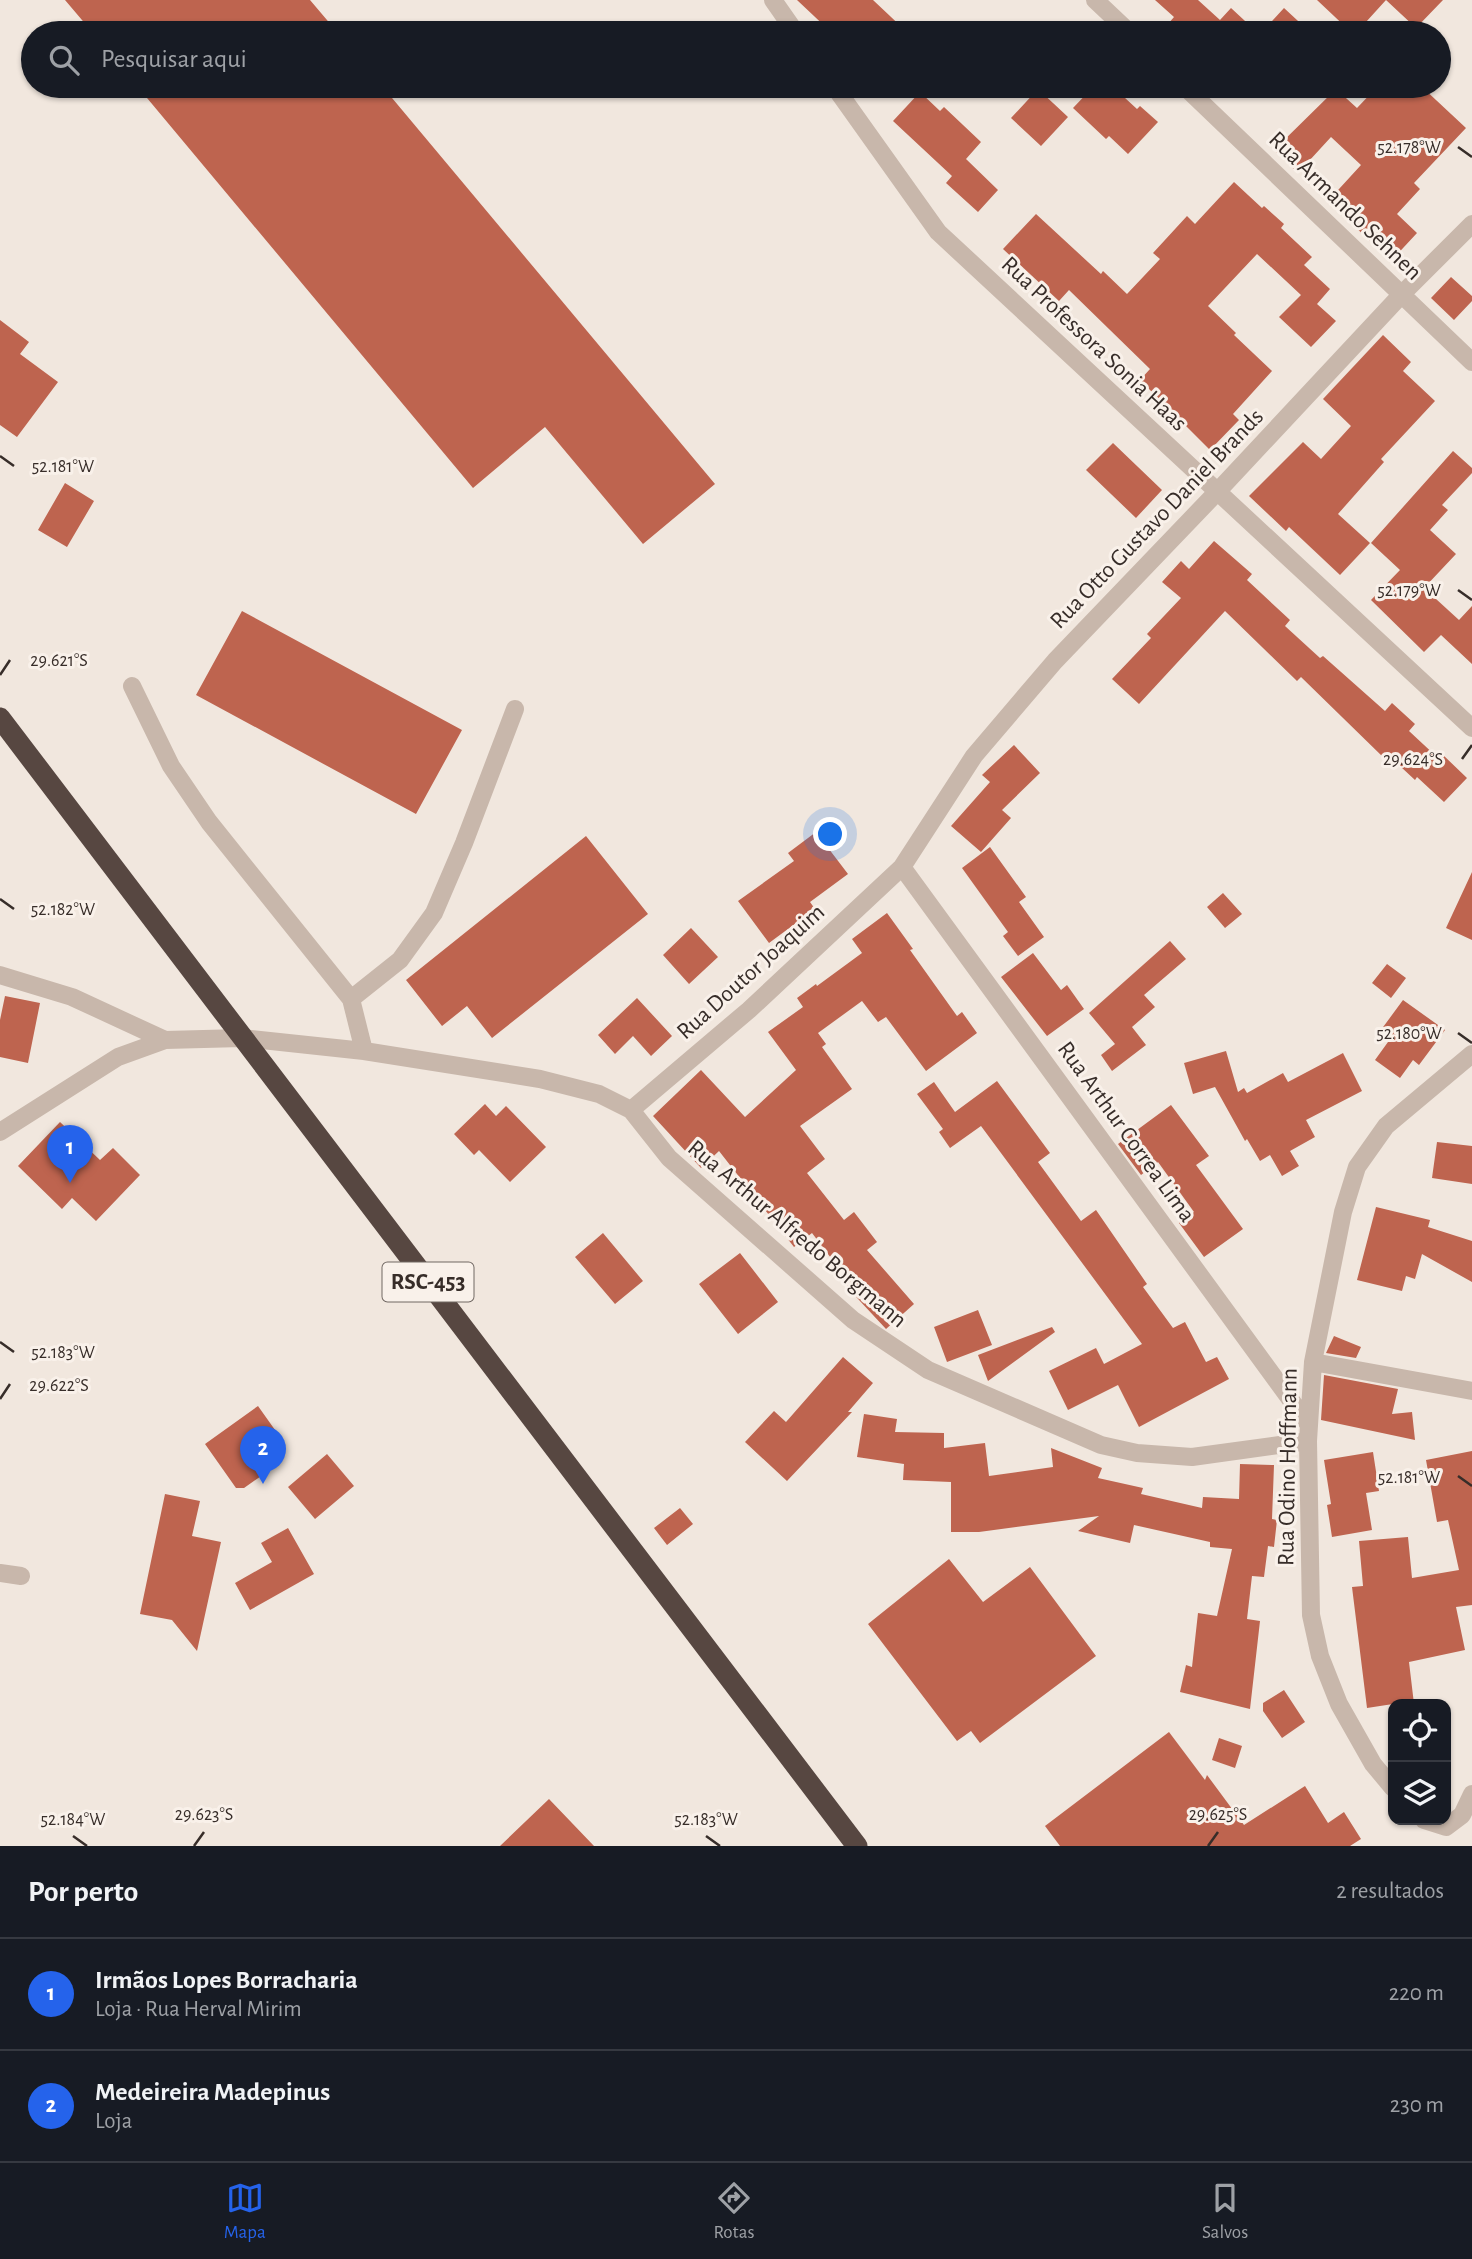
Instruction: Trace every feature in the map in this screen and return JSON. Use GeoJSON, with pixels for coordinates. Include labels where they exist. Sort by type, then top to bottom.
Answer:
{"type":"FeatureCollection","features":[{"type":"Feature","properties":{"kind":"highway","name":"RSC-453"},"geometry":{"type":"LineString","coordinates":[[0,718],[857,1846]]}},
{"type":"Feature","properties":{"kind":"street"},"geometry":{"type":"LineString","coordinates":[[773,0],[788,21]]}},
{"type":"Feature","properties":{"kind":"street"},"geometry":{"type":"LineString","coordinates":[[1095,0],[1117,21]]}},
{"type":"Feature","properties":{"kind":"street","name":"Rua Professora Sonia Haas"},"geometry":{"type":"LineString","coordinates":[[842,98],[938,233],[1472,728]]}},
{"type":"Feature","properties":{"kind":"street","name":"Rua Armando Sehnen"},"geometry":{"type":"LineString","coordinates":[[1197,98],[1472,362]]}},
{"type":"Feature","properties":{"kind":"street","name":"Rua Otto Gustavo Daniel Brands"},"geometry":{"type":"LineString","coordinates":[[902,867],[974,756],[1055,661],[1402,294],[1472,224]]}},
{"type":"Feature","properties":{"kind":"street"},"geometry":{"type":"LineString","coordinates":[[132,686],[171,766],[209,822],[351,999],[364,1051]]}},
{"type":"Feature","properties":{"kind":"street"},"geometry":{"type":"LineString","coordinates":[[351,999],[400,960],[434,913],[515,709]]}},
{"type":"Feature","properties":{"kind":"street","name":"Rua Doutor Joaquim"},"geometry":{"type":"LineString","coordinates":[[631,1110],[749,1010],[902,867]]}},
{"type":"Feature","properties":{"kind":"street","name":"Rua Arthur Correa Lima"},"geometry":{"type":"LineString","coordinates":[[902,867],[1309,1433]]}},
{"type":"Feature","properties":{"kind":"street"},"geometry":{"type":"LineString","coordinates":[[0,975],[72,997],[165,1040]]}},
{"type":"Feature","properties":{"kind":"street"},"geometry":{"type":"LineString","coordinates":[[0,1132],[118,1057],[165,1040],[243,1038],[364,1051],[540,1079],[599,1094],[631,1110]]}},
{"type":"Feature","properties":{"kind":"street","name":"Rua Odino Hoffmann"},"geometry":{"type":"LineString","coordinates":[[1388,1782],[1373,1764],[1339,1704],[1320,1656],[1311,1615],[1309,1433],[1313,1362],[1343,1212],[1357,1167],[1386,1126],[1472,1054]]}},
{"type":"Feature","properties":{"kind":"street","name":"Rua Arthur Alfredo Borgmann"},"geometry":{"type":"LineString","coordinates":[[631,1110],[669,1158],[843,1311],[886,1344],[928,1370],[1101,1445],[1137,1453],[1192,1457],[1309,1433]]}},
{"type":"Feature","properties":{"kind":"street"},"geometry":{"type":"LineString","coordinates":[[1313,1362],[1472,1391]]}},
{"type":"Feature","properties":{"kind":"street"},"geometry":{"type":"LineString","coordinates":[[0,1573],[21,1576]]}},
{"type":"Feature","properties":{"kind":"street"},"geometry":{"type":"LineString","coordinates":[[1451,1823],[1462,1815],[1472,1794]]}},
{"type":"Feature","properties":{"kind":"building"},"geometry":{"type":"Polygon","coordinates":[[[65,0],[310,0],[328,21],[83,21],[65,0]]]}},
{"type":"Feature","properties":{"kind":"building"},"geometry":{"type":"Polygon","coordinates":[[[797,0],[873,0],[895,21],[819,21],[797,0]]]}},
{"type":"Feature","properties":{"kind":"building"},"geometry":{"type":"Polygon","coordinates":[[[1155,0],[1198,0],[1220,20],[1231,8],[1245,21],[1171,21],[1174,17],[1155,0]]]}},
{"type":"Feature","properties":{"kind":"building"},"geometry":{"type":"Polygon","coordinates":[[[1317,0],[1386,0],[1367,21],[1339,21],[1317,0]]]}},
{"type":"Feature","properties":{"kind":"building"},"geometry":{"type":"Polygon","coordinates":[[[1386,0],[1443,0],[1423,21],[1408,21],[1386,0]]]}},
{"type":"Feature","properties":{"kind":"building"},"geometry":{"type":"Polygon","coordinates":[[[1284,8],[1298,21],[1272,21],[1284,8]]]}},
{"type":"Feature","properties":{"kind":"building"},"geometry":{"type":"Polygon","coordinates":[[[147,98],[392,98],[715,484],[643,544],[545,427],[473,488],[147,98]]]}},
{"type":"Feature","properties":{"kind":"building"},"geometry":{"type":"Polygon","coordinates":[[[914,98],[926,98],[940,111],[944,107],[981,142],[966,159],[998,190],[978,212],[946,183],[952,176],[893,121],[914,98]]]}},
{"type":"Feature","properties":{"kind":"building"},"geometry":{"type":"Polygon","coordinates":[[[1030,98],[1048,98],[1068,117],[1041,146],[1011,118],[1030,98]]]}},
{"type":"Feature","properties":{"kind":"building"},"geometry":{"type":"Polygon","coordinates":[[[1083,98],[1125,98],[1137,109],[1140,106],[1158,122],[1128,154],[1109,136],[1106,139],[1073,108],[1083,98]]]}},
{"type":"Feature","properties":{"kind":"building"},"geometry":{"type":"Polygon","coordinates":[[[1327,98],[1346,98],[1357,108],[1367,98],[1434,98],[1466,128],[1414,183],[1420,189],[1397,214],[1417,233],[1391,261],[1328,201],[1361,165],[1331,137],[1298,173],[1274,150],[1327,98]]]}},
{"type":"Feature","properties":{"kind":"building"},"geometry":{"type":"Polygon","coordinates":[[[1234,182],[1284,224],[1281,228],[1312,257],[1304,265],[1330,289],[1317,304],[1336,321],[1311,347],[1279,317],[1301,295],[1257,254],[1208,306],[1272,371],[1233,414],[1239,420],[1210,450],[1140,380],[1150,369],[1069,290],[1059,301],[1003,249],[1036,214],[1101,274],[1103,271],[1127,294],[1160,259],[1153,253],[1187,216],[1195,224],[1234,182]]]}},
{"type":"Feature","properties":{"kind":"building"},"geometry":{"type":"Polygon","coordinates":[[[1451,277],[1472,296],[1472,301],[1454,320],[1431,298],[1451,277]]]}},
{"type":"Feature","properties":{"kind":"building"},"geometry":{"type":"Polygon","coordinates":[[[0,320],[29,342],[20,354],[58,382],[17,437],[0,425],[0,320]]]}},
{"type":"Feature","properties":{"kind":"building"},"geometry":{"type":"Polygon","coordinates":[[[1383,335],[1411,362],[1403,371],[1435,401],[1381,459],[1384,462],[1338,514],[1370,543],[1340,575],[1289,527],[1286,531],[1249,496],[1303,442],[1321,459],[1351,426],[1323,399],[1383,335]]]}},
{"type":"Feature","properties":{"kind":"building"},"geometry":{"type":"Polygon","coordinates":[[[1113,443],[1162,490],[1136,518],[1086,470],[1113,443]]]}},
{"type":"Feature","properties":{"kind":"building"},"geometry":{"type":"Polygon","coordinates":[[[1453,451],[1472,468],[1472,473],[1442,505],[1448,510],[1430,530],[1456,554],[1424,588],[1459,620],[1472,606],[1472,664],[1441,635],[1424,652],[1371,600],[1400,570],[1371,543],[1453,451]]]}},
{"type":"Feature","properties":{"kind":"building"},"geometry":{"type":"Polygon","coordinates":[[[65,483],[94,501],[67,547],[38,530],[65,483]]]}},
{"type":"Feature","properties":{"kind":"building"},"geometry":{"type":"Polygon","coordinates":[[[1214,541],[1252,574],[1247,580],[1290,620],[1285,626],[1385,711],[1392,703],[1415,724],[1409,731],[1438,758],[1442,754],[1467,778],[1444,802],[1387,754],[1384,758],[1301,677],[1297,681],[1225,611],[1139,704],[1112,679],[1151,638],[1147,634],[1181,598],[1162,582],[1181,561],[1189,569],[1214,541]]]}},
{"type":"Feature","properties":{"kind":"building"},"geometry":{"type":"Polygon","coordinates":[[[242,611],[462,730],[416,814],[196,695],[242,611]]]}},
{"type":"Feature","properties":{"kind":"building"},"geometry":{"type":"Polygon","coordinates":[[[1014,745],[1040,773],[1002,810],[1011,818],[981,852],[951,826],[990,782],[982,775],[1014,745]]]}},
{"type":"Feature","properties":{"kind":"building"},"geometry":{"type":"Polygon","coordinates":[[[816,832],[848,874],[810,902],[815,909],[769,943],[738,901],[794,861],[788,853],[816,832]]]}},
{"type":"Feature","properties":{"kind":"building"},"geometry":{"type":"Polygon","coordinates":[[[586,836],[648,914],[492,1038],[467,1006],[442,1026],[406,980],[586,836]]]}},
{"type":"Feature","properties":{"kind":"building"},"geometry":{"type":"Polygon","coordinates":[[[990,847],[1026,897],[1019,902],[1044,937],[1018,956],[1003,936],[1008,932],[962,868],[990,847]]]}},
{"type":"Feature","properties":{"kind":"building"},"geometry":{"type":"Polygon","coordinates":[[[1472,872],[1472,940],[1446,928],[1472,872]]]}},
{"type":"Feature","properties":{"kind":"building"},"geometry":{"type":"Polygon","coordinates":[[[1223,893],[1242,914],[1225,928],[1207,907],[1223,893]]]}},
{"type":"Feature","properties":{"kind":"building"},"geometry":{"type":"Polygon","coordinates":[[[887,913],[957,1016],[962,1012],[977,1033],[926,1071],[886,1017],[878,1022],[862,1001],[818,1033],[826,1044],[822,1047],[852,1089],[800,1126],[825,1159],[807,1173],[844,1220],[854,1212],[877,1242],[867,1250],[914,1304],[886,1329],[846,1286],[850,1283],[812,1233],[794,1247],[719,1151],[701,1168],[653,1116],[701,1070],[745,1117],[796,1070],[768,1032],[803,1007],[797,998],[862,953],[852,939],[887,913]]]}},
{"type":"Feature","properties":{"kind":"building"},"geometry":{"type":"Polygon","coordinates":[[[691,928],[718,957],[689,984],[663,955],[691,928]]]}},
{"type":"Feature","properties":{"kind":"building"},"geometry":{"type":"Polygon","coordinates":[[[1170,941],[1186,959],[1144,995],[1155,1007],[1132,1027],[1146,1045],[1112,1071],[1101,1055],[1115,1044],[1089,1013],[1170,941]]]}},
{"type":"Feature","properties":{"kind":"building"},"geometry":{"type":"Polygon","coordinates":[[[1033,953],[1061,990],[1067,985],[1084,1009],[1047,1036],[1001,977],[1033,953]]]}},
{"type":"Feature","properties":{"kind":"building"},"geometry":{"type":"Polygon","coordinates":[[[1387,964],[1406,978],[1391,998],[1372,983],[1387,964]]]}},
{"type":"Feature","properties":{"kind":"building"},"geometry":{"type":"Polygon","coordinates":[[[5,996],[40,1003],[28,1063],[0,1057],[0,1020],[5,996]]]}},
{"type":"Feature","properties":{"kind":"building"},"geometry":{"type":"Polygon","coordinates":[[[637,998],[672,1036],[651,1056],[633,1036],[615,1054],[598,1035],[637,998]]]}},
{"type":"Feature","properties":{"kind":"building"},"geometry":{"type":"Polygon","coordinates":[[[1403,1000],[1445,1030],[1419,1065],[1413,1060],[1400,1078],[1375,1060],[1388,1042],[1378,1034],[1403,1000]]]}},
{"type":"Feature","properties":{"kind":"building"},"geometry":{"type":"Polygon","coordinates":[[[1226,1051],[1238,1092],[1244,1088],[1247,1093],[1283,1073],[1288,1082],[1343,1053],[1362,1091],[1306,1120],[1315,1137],[1290,1151],[1299,1166],[1282,1176],[1270,1155],[1260,1161],[1247,1139],[1245,1141],[1215,1087],[1193,1094],[1184,1063],[1226,1051]]]}},
{"type":"Feature","properties":{"kind":"building"},"geometry":{"type":"Polygon","coordinates":[[[997,1081],[1050,1153],[1038,1162],[1081,1221],[1096,1210],[1147,1284],[1143,1287],[1173,1328],[1185,1322],[1206,1362],[1217,1357],[1229,1379],[1139,1427],[1118,1385],[1068,1410],[1049,1371],[1096,1348],[1104,1364],[1142,1344],[981,1126],[950,1148],[939,1132],[943,1129],[917,1094],[934,1082],[955,1112],[997,1081]]]}},
{"type":"Feature","properties":{"kind":"building"},"geometry":{"type":"Polygon","coordinates":[[[485,1104],[496,1116],[506,1106],[546,1147],[510,1182],[479,1150],[474,1155],[454,1134],[485,1104]]]}},
{"type":"Feature","properties":{"kind":"building"},"geometry":{"type":"Polygon","coordinates":[[[1171,1105],[1209,1156],[1196,1165],[1243,1229],[1204,1257],[1179,1223],[1194,1212],[1158,1162],[1141,1175],[1118,1144],[1171,1105]]]}},
{"type":"Feature","properties":{"kind":"building"},"geometry":{"type":"Polygon","coordinates":[[[60,1122],[100,1160],[113,1148],[140,1175],[96,1221],[72,1198],[62,1209],[18,1166],[60,1122]]]}},
{"type":"Feature","properties":{"kind":"building"},"geometry":{"type":"Polygon","coordinates":[[[1437,1142],[1472,1146],[1472,1184],[1432,1178],[1437,1142]]]}},
{"type":"Feature","properties":{"kind":"building"},"geometry":{"type":"Polygon","coordinates":[[[1376,1207],[1430,1220],[1428,1227],[1472,1241],[1472,1282],[1422,1254],[1415,1279],[1406,1276],[1402,1291],[1357,1280],[1376,1207]]]}},
{"type":"Feature","properties":{"kind":"building"},"geometry":{"type":"Polygon","coordinates":[[[603,1233],[643,1281],[615,1304],[575,1257],[603,1233]]]}},
{"type":"Feature","properties":{"kind":"building"},"geometry":{"type":"Polygon","coordinates":[[[740,1253],[778,1302],[738,1334],[699,1284],[740,1253]]]}},
{"type":"Feature","properties":{"kind":"building"},"geometry":{"type":"Polygon","coordinates":[[[978,1310],[992,1345],[947,1362],[934,1327],[978,1310]]]}},
{"type":"Feature","properties":{"kind":"building"},"geometry":{"type":"Polygon","coordinates":[[[1052,1327],[1055,1332],[988,1381],[978,1355],[1052,1327]]]}},
{"type":"Feature","properties":{"kind":"building"},"geometry":{"type":"Polygon","coordinates":[[[1334,1336],[1361,1347],[1356,1358],[1326,1353],[1334,1336]]]}},
{"type":"Feature","properties":{"kind":"building"},"geometry":{"type":"Polygon","coordinates":[[[843,1357],[873,1383],[848,1412],[852,1412],[787,1481],[745,1442],[774,1411],[786,1422],[843,1357]]]}},
{"type":"Feature","properties":{"kind":"building"},"geometry":{"type":"Polygon","coordinates":[[[1324,1375],[1398,1389],[1392,1414],[1412,1412],[1415,1440],[1321,1420],[1324,1375]]]}},
{"type":"Feature","properties":{"kind":"building"},"geometry":{"type":"Polygon","coordinates":[[[258,1406],[280,1437],[262,1450],[274,1467],[244,1488],[236,1488],[205,1444],[258,1406]]]}},
{"type":"Feature","properties":{"kind":"building"},"geometry":{"type":"Polygon","coordinates":[[[864,1414],[897,1419],[895,1432],[944,1433],[944,1448],[985,1443],[989,1476],[1053,1467],[1051,1448],[1102,1468],[1098,1478],[1143,1488],[1141,1494],[1202,1508],[1203,1497],[1239,1499],[1240,1464],[1274,1465],[1272,1519],[1277,1520],[1274,1547],[1268,1546],[1264,1577],[1252,1576],[1247,1619],[1260,1621],[1250,1709],[1180,1692],[1186,1665],[1192,1667],[1198,1613],[1217,1616],[1232,1549],[1210,1547],[1210,1542],[1134,1525],[1130,1543],[1078,1531],[1099,1516],[979,1532],[951,1532],[951,1482],[903,1480],[904,1464],[857,1457],[864,1414]]]}},
{"type":"Feature","properties":{"kind":"building"},"geometry":{"type":"Polygon","coordinates":[[[1472,1451],[1472,1605],[1456,1607],[1465,1650],[1409,1662],[1413,1699],[1388,1699],[1388,1705],[1367,1708],[1352,1587],[1363,1586],[1359,1541],[1408,1537],[1412,1578],[1459,1570],[1448,1520],[1437,1522],[1426,1460],[1472,1451]]]}},
{"type":"Feature","properties":{"kind":"building"},"geometry":{"type":"Polygon","coordinates":[[[1373,1452],[1379,1491],[1366,1493],[1372,1530],[1332,1537],[1327,1505],[1331,1504],[1324,1460],[1373,1452]]]}},
{"type":"Feature","properties":{"kind":"building"},"geometry":{"type":"Polygon","coordinates":[[[327,1454],[354,1486],[315,1519],[288,1487],[327,1454]]]}},
{"type":"Feature","properties":{"kind":"building"},"geometry":{"type":"Polygon","coordinates":[[[165,1494],[200,1501],[192,1536],[221,1542],[197,1651],[172,1620],[140,1614],[165,1494]]]}},
{"type":"Feature","properties":{"kind":"building"},"geometry":{"type":"Polygon","coordinates":[[[680,1508],[693,1524],[667,1545],[654,1528],[680,1508]]]}},
{"type":"Feature","properties":{"kind":"building"},"geometry":{"type":"Polygon","coordinates":[[[288,1528],[314,1574],[250,1610],[235,1583],[272,1562],[261,1543],[288,1528]]]}},
{"type":"Feature","properties":{"kind":"building"},"geometry":{"type":"Polygon","coordinates":[[[949,1559],[983,1602],[1030,1567],[1096,1656],[980,1743],[971,1731],[957,1741],[868,1624],[949,1559]]]}},
{"type":"Feature","properties":{"kind":"building"},"geometry":{"type":"Polygon","coordinates":[[[1284,1690],[1305,1722],[1282,1738],[1263,1711],[1263,1703],[1284,1690]]]}},
{"type":"Feature","properties":{"kind":"building"},"geometry":{"type":"Polygon","coordinates":[[[1169,1732],[1205,1780],[1207,1775],[1244,1825],[1305,1786],[1328,1823],[1344,1812],[1361,1839],[1350,1846],[1060,1846],[1045,1826],[1169,1732]]]}},
{"type":"Feature","properties":{"kind":"building"},"geometry":{"type":"Polygon","coordinates":[[[1219,1738],[1242,1746],[1235,1768],[1212,1760],[1219,1738]]]}},
{"type":"Feature","properties":{"kind":"building"},"geometry":{"type":"Polygon","coordinates":[[[549,1799],[594,1846],[500,1846],[549,1799]]]}},
{"type":"Feature","properties":{"kind":"place","name":"Irmãos Lopes Borracharia"},"geometry":{"type":"Point","coordinates":[70,1183]}},
{"type":"Feature","properties":{"kind":"place","name":"Medeireira Madepinus"},"geometry":{"type":"Point","coordinates":[263,1484]}}]}
